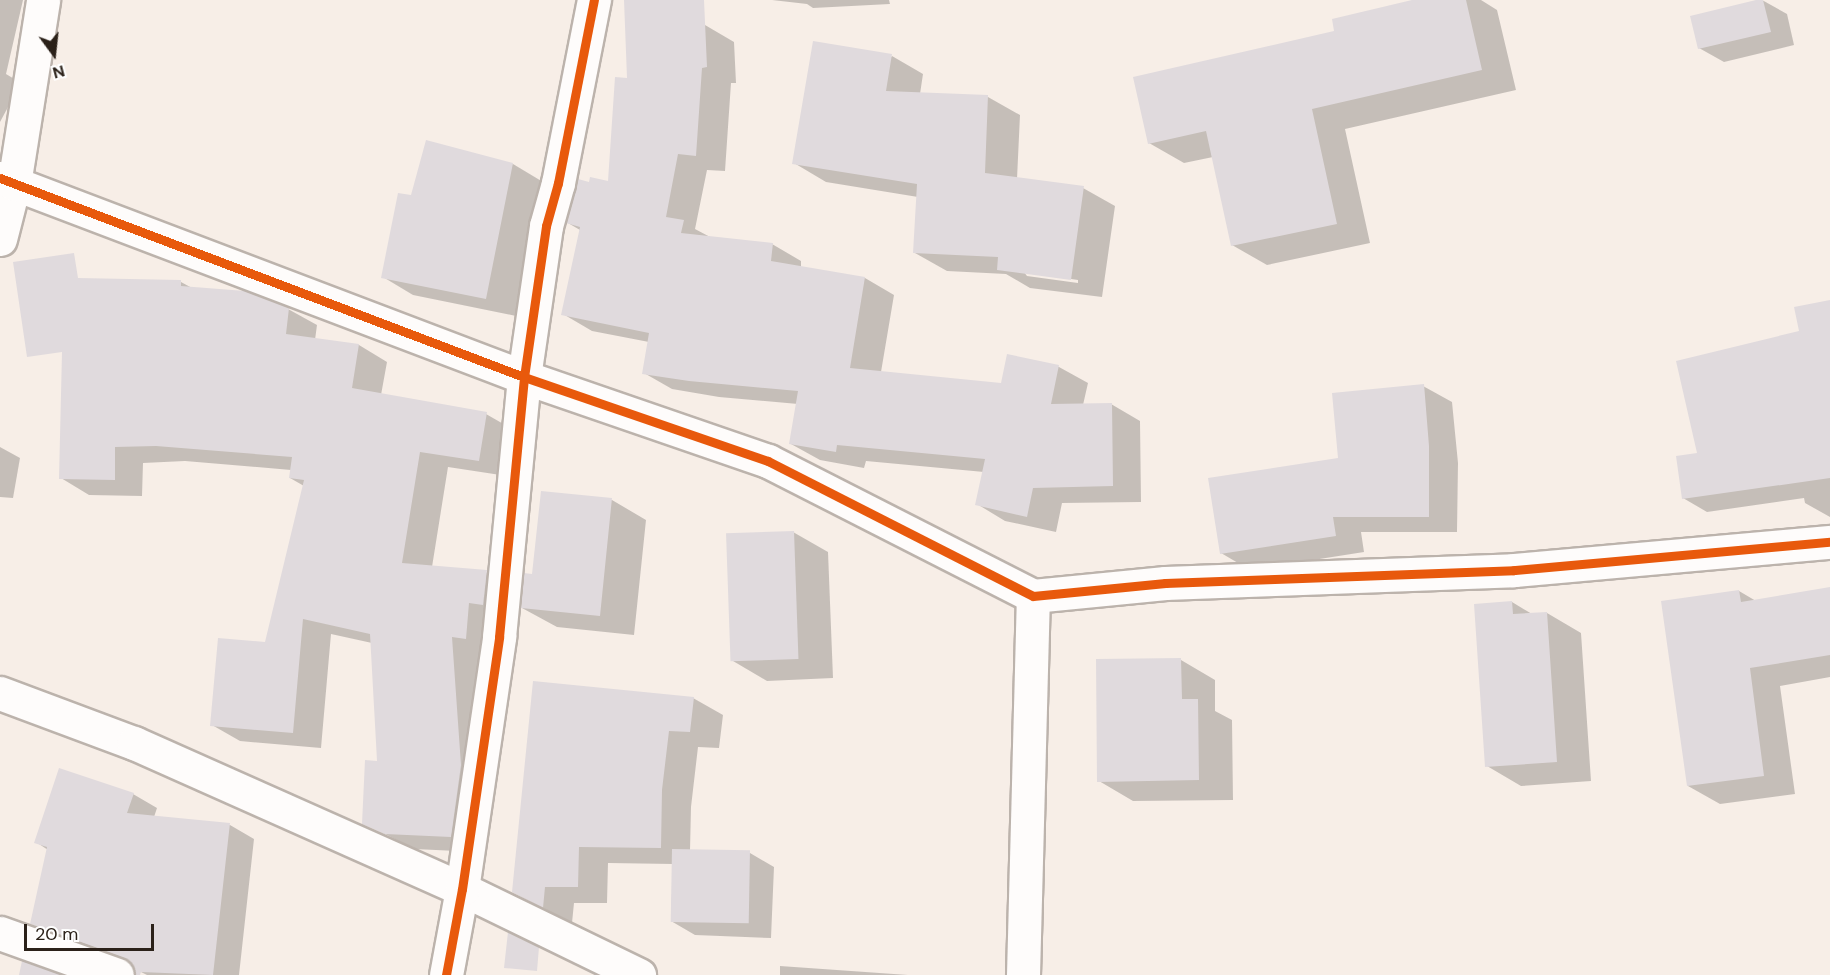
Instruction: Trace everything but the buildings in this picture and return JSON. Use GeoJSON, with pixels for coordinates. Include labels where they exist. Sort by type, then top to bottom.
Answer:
{"type":"FeatureCollection","features":[{"type":"Feature","properties":{"kind":"street"},"geometry":{"type":"LineString","coordinates":[[0,239],[7,181],[43,0]]}},
{"type":"Feature","properties":{"kind":"street"},"geometry":{"type":"LineString","coordinates":[[446,975],[462,889],[499,637],[524,377],[546,226],[558,183],[594,0]]}},
{"type":"Feature","properties":{"kind":"street"},"geometry":{"type":"LineString","coordinates":[[7,181],[524,377],[768,461],[1033,596],[1165,584],[1514,570],[1830,542]]}},
{"type":"Feature","properties":{"kind":"street"},"geometry":{"type":"LineString","coordinates":[[1023,975],[1033,596]]}},
{"type":"Feature","properties":{"kind":"street"},"geometry":{"type":"LineString","coordinates":[[0,693],[135,743],[462,889],[639,975]]}},
{"type":"Feature","properties":{"kind":"street"},"geometry":{"type":"LineString","coordinates":[[0,933],[117,975]]}},
{"type":"Feature","properties":{"kind":"cycle path"},"geometry":{"type":"LineString","coordinates":[[446,975],[462,889],[499,637],[524,377],[546,226],[558,183],[594,0]]}},
{"type":"Feature","properties":{"kind":"cycle path"},"geometry":{"type":"LineString","coordinates":[[0,178],[524,377],[768,461],[1033,596],[1165,583],[1514,570],[1830,542]]}}]}
